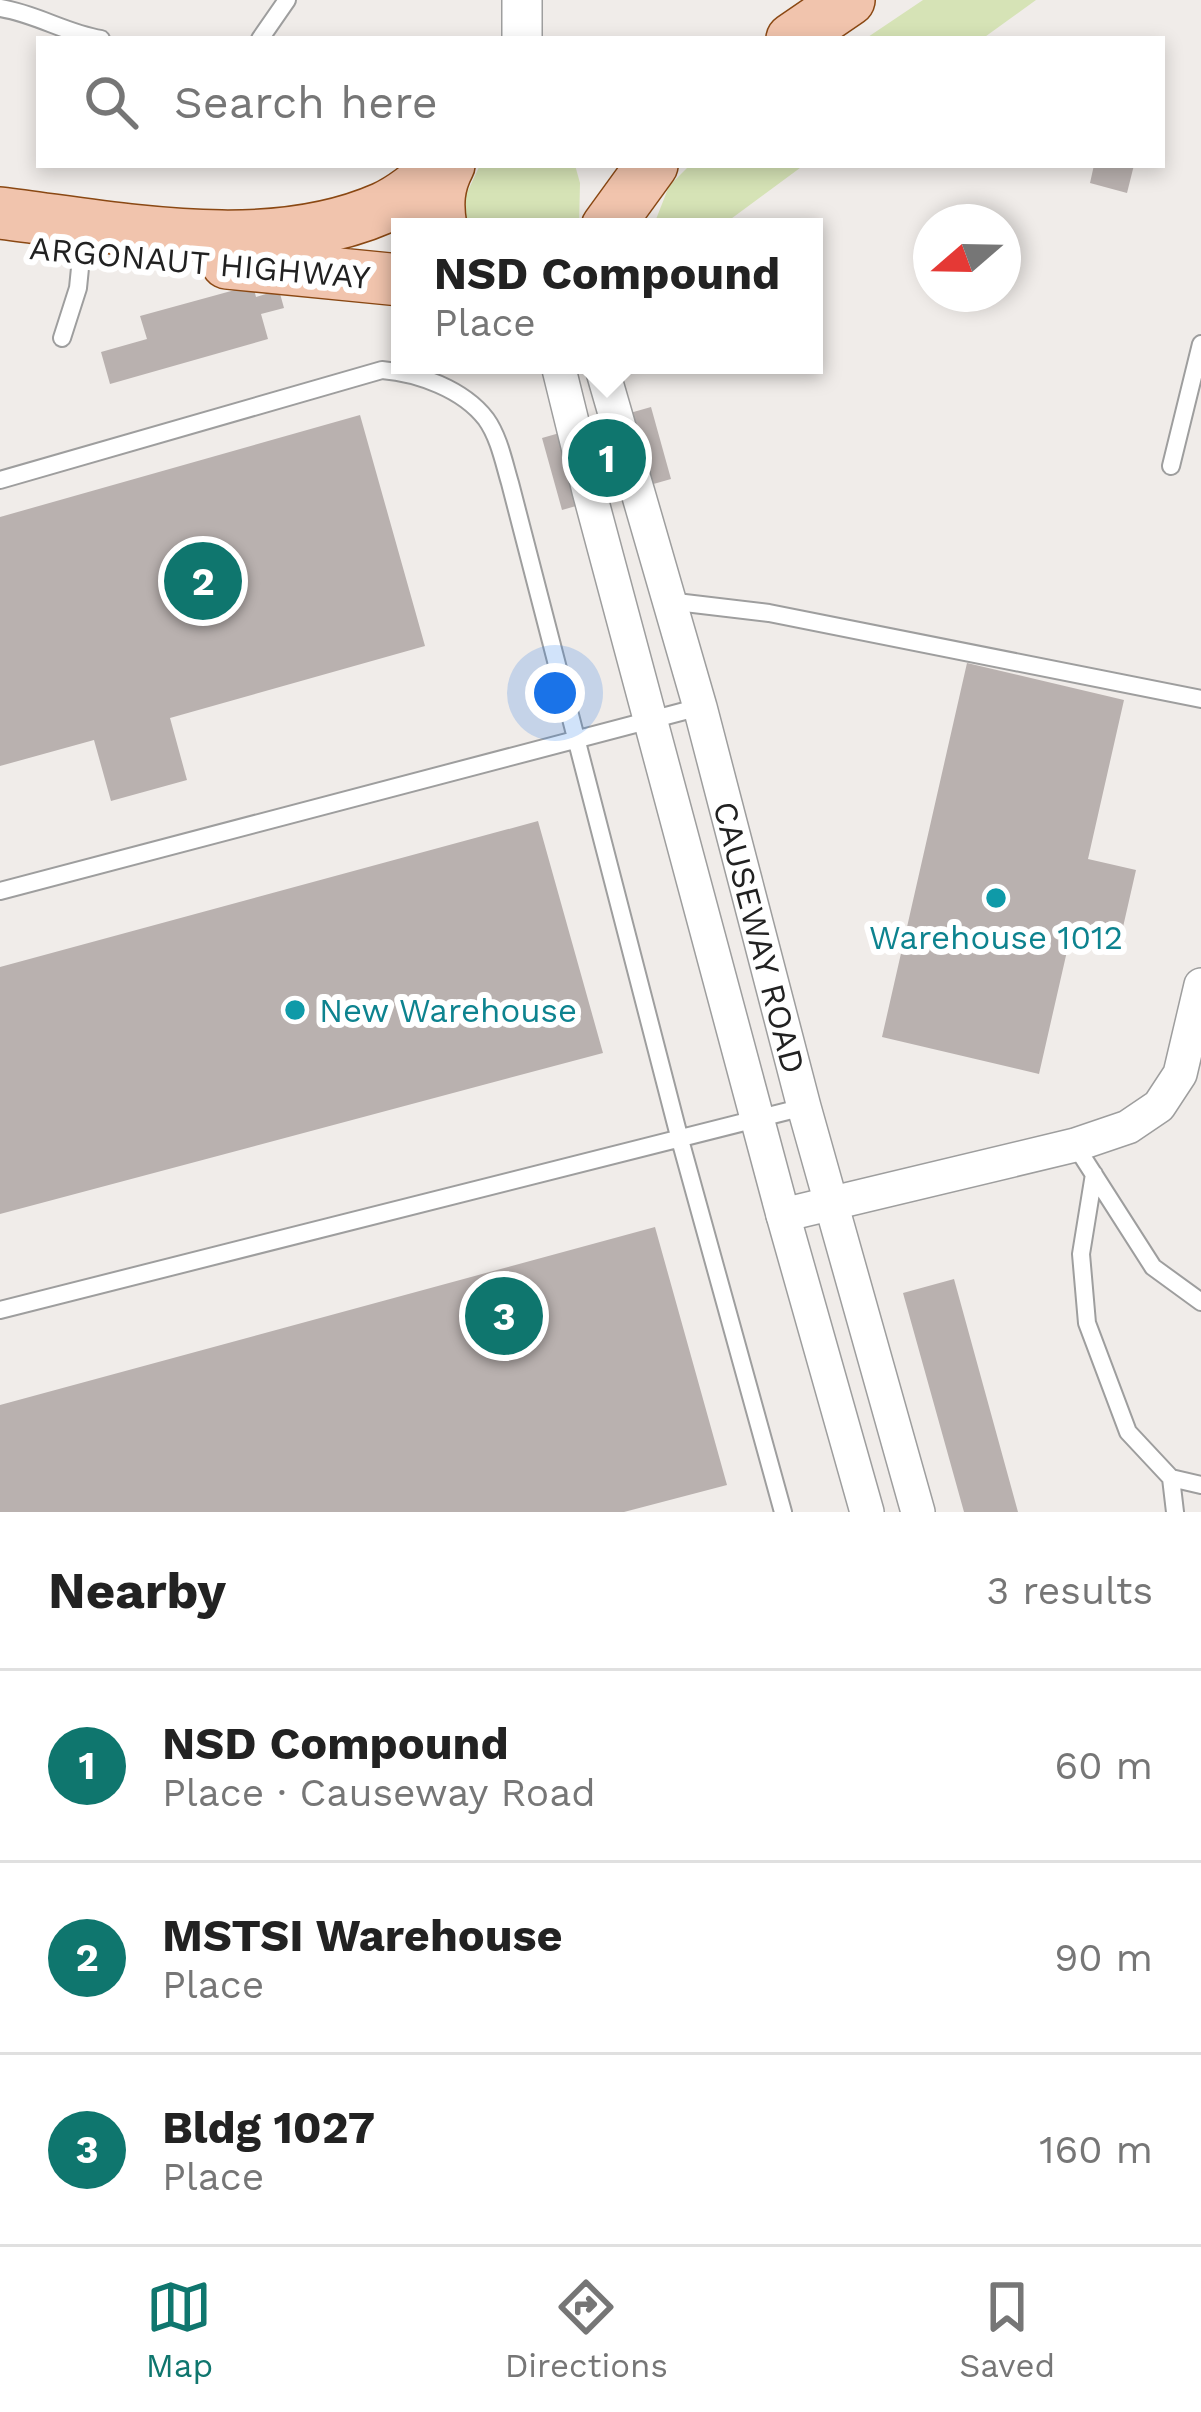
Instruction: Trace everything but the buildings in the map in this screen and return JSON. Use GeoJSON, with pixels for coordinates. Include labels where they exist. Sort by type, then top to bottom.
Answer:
{"type":"FeatureCollection","features":[{"type":"Feature","properties":{"kind":"main road"},"geometry":{"type":"LineString","coordinates":[[796,36],[849,0]]}},
{"type":"Feature","properties":{"kind":"main road","name":"ARGONAUT HIGHWAY"},"geometry":{"type":"LineString","coordinates":[[0,244],[307,232],[380,209],[442,168]]}},
{"type":"Feature","properties":{"kind":"main road"},"geometry":{"type":"LineString","coordinates":[[439,218],[445,168]]}},
{"type":"Feature","properties":{"kind":"main road"},"geometry":{"type":"LineString","coordinates":[[598,168],[609,202],[608,218]]}},
{"type":"Feature","properties":{"kind":"main road"},"geometry":{"type":"LineString","coordinates":[[614,218],[650,168]]}},
{"type":"Feature","properties":{"kind":"main road","name":"ARGONAUT HIGHWAY"},"geometry":{"type":"LineString","coordinates":[[0,213],[82,238],[391,279]]}},
{"type":"Feature","properties":{"kind":"street"},"geometry":{"type":"LineString","coordinates":[[522,0],[522,36]]}},
{"type":"Feature","properties":{"kind":"street","name":"CAUSEWAY ROAD"},"geometry":{"type":"LineString","coordinates":[[561,374],[783,1216],[867,1512]]}},
{"type":"Feature","properties":{"kind":"street","name":"CAUSEWAY ROAD"},"geometry":{"type":"LineString","coordinates":[[604,374],[700,706],[804,1107],[918,1512]]}},
{"type":"Feature","properties":{"kind":"street"},"geometry":{"type":"LineString","coordinates":[[783,1216],[1075,1145],[1128,1127],[1159,1106],[1180,1074],[1201,985]]}},
{"type":"Feature","properties":{"kind":"lane"},"geometry":{"type":"LineString","coordinates":[[262,36],[287,0]]}},
{"type":"Feature","properties":{"kind":"lane"},"geometry":{"type":"LineString","coordinates":[[0,8],[38,7],[85,36]]}},
{"type":"Feature","properties":{"kind":"lane"},"geometry":{"type":"LineString","coordinates":[[62,338],[78,288],[82,238]]}},
{"type":"Feature","properties":{"kind":"lane"},"geometry":{"type":"LineString","coordinates":[[1171,466],[1201,344]]}},
{"type":"Feature","properties":{"kind":"lane"},"geometry":{"type":"LineString","coordinates":[[0,480],[382,370],[391,371]]}},
{"type":"Feature","properties":{"kind":"lane"},"geometry":{"type":"LineString","coordinates":[[408,374],[450,392],[486,419],[498,445],[783,1512]]}},
{"type":"Feature","properties":{"kind":"lane"},"geometry":{"type":"LineString","coordinates":[[668,602],[769,613],[1201,699]]}},
{"type":"Feature","properties":{"kind":"lane"},"geometry":{"type":"LineString","coordinates":[[0,891],[700,706]]}},
{"type":"Feature","properties":{"kind":"lane"},"geometry":{"type":"LineString","coordinates":[[0,1310],[804,1107]]}},
{"type":"Feature","properties":{"kind":"lane"},"geometry":{"type":"LineString","coordinates":[[1075,1145],[1153,1267],[1201,1302]]}},
{"type":"Feature","properties":{"kind":"lane"},"geometry":{"type":"LineString","coordinates":[[1094,1174],[1081,1254],[1087,1324],[1128,1432],[1172,1478],[1201,1485]]}},
{"type":"Feature","properties":{"kind":"lane"},"geometry":{"type":"LineString","coordinates":[[1172,1478],[1175,1512]]}},
{"type":"Feature","properties":{"kind":"green space"},"geometry":{"type":"Polygon","coordinates":[[[923,0],[1036,0],[986,36],[869,36],[923,0]]]}},
{"type":"Feature","properties":{"kind":"green space"},"geometry":{"type":"Polygon","coordinates":[[[479,168],[576,168],[579,218],[466,218],[465,197],[479,168]]]}},
{"type":"Feature","properties":{"kind":"green space"},"geometry":{"type":"Polygon","coordinates":[[[687,168],[800,168],[732,218],[657,218],[669,186],[687,168]]]}},
{"type":"Feature","properties":{"kind":"place","name":"NSD Compound"},"geometry":{"type":"Point","coordinates":[607,458]}},
{"type":"Feature","properties":{"kind":"place","name":"MSTSI Warehouse"},"geometry":{"type":"Point","coordinates":[203,581]}},
{"type":"Feature","properties":{"kind":"place","name":"Warehouse 1012"},"geometry":{"type":"Point","coordinates":[996,898]}},
{"type":"Feature","properties":{"kind":"place","name":"New Warehouse"},"geometry":{"type":"Point","coordinates":[295,1010]}},
{"type":"Feature","properties":{"kind":"place","name":"Bldg 1027"},"geometry":{"type":"Point","coordinates":[504,1316]}}]}
